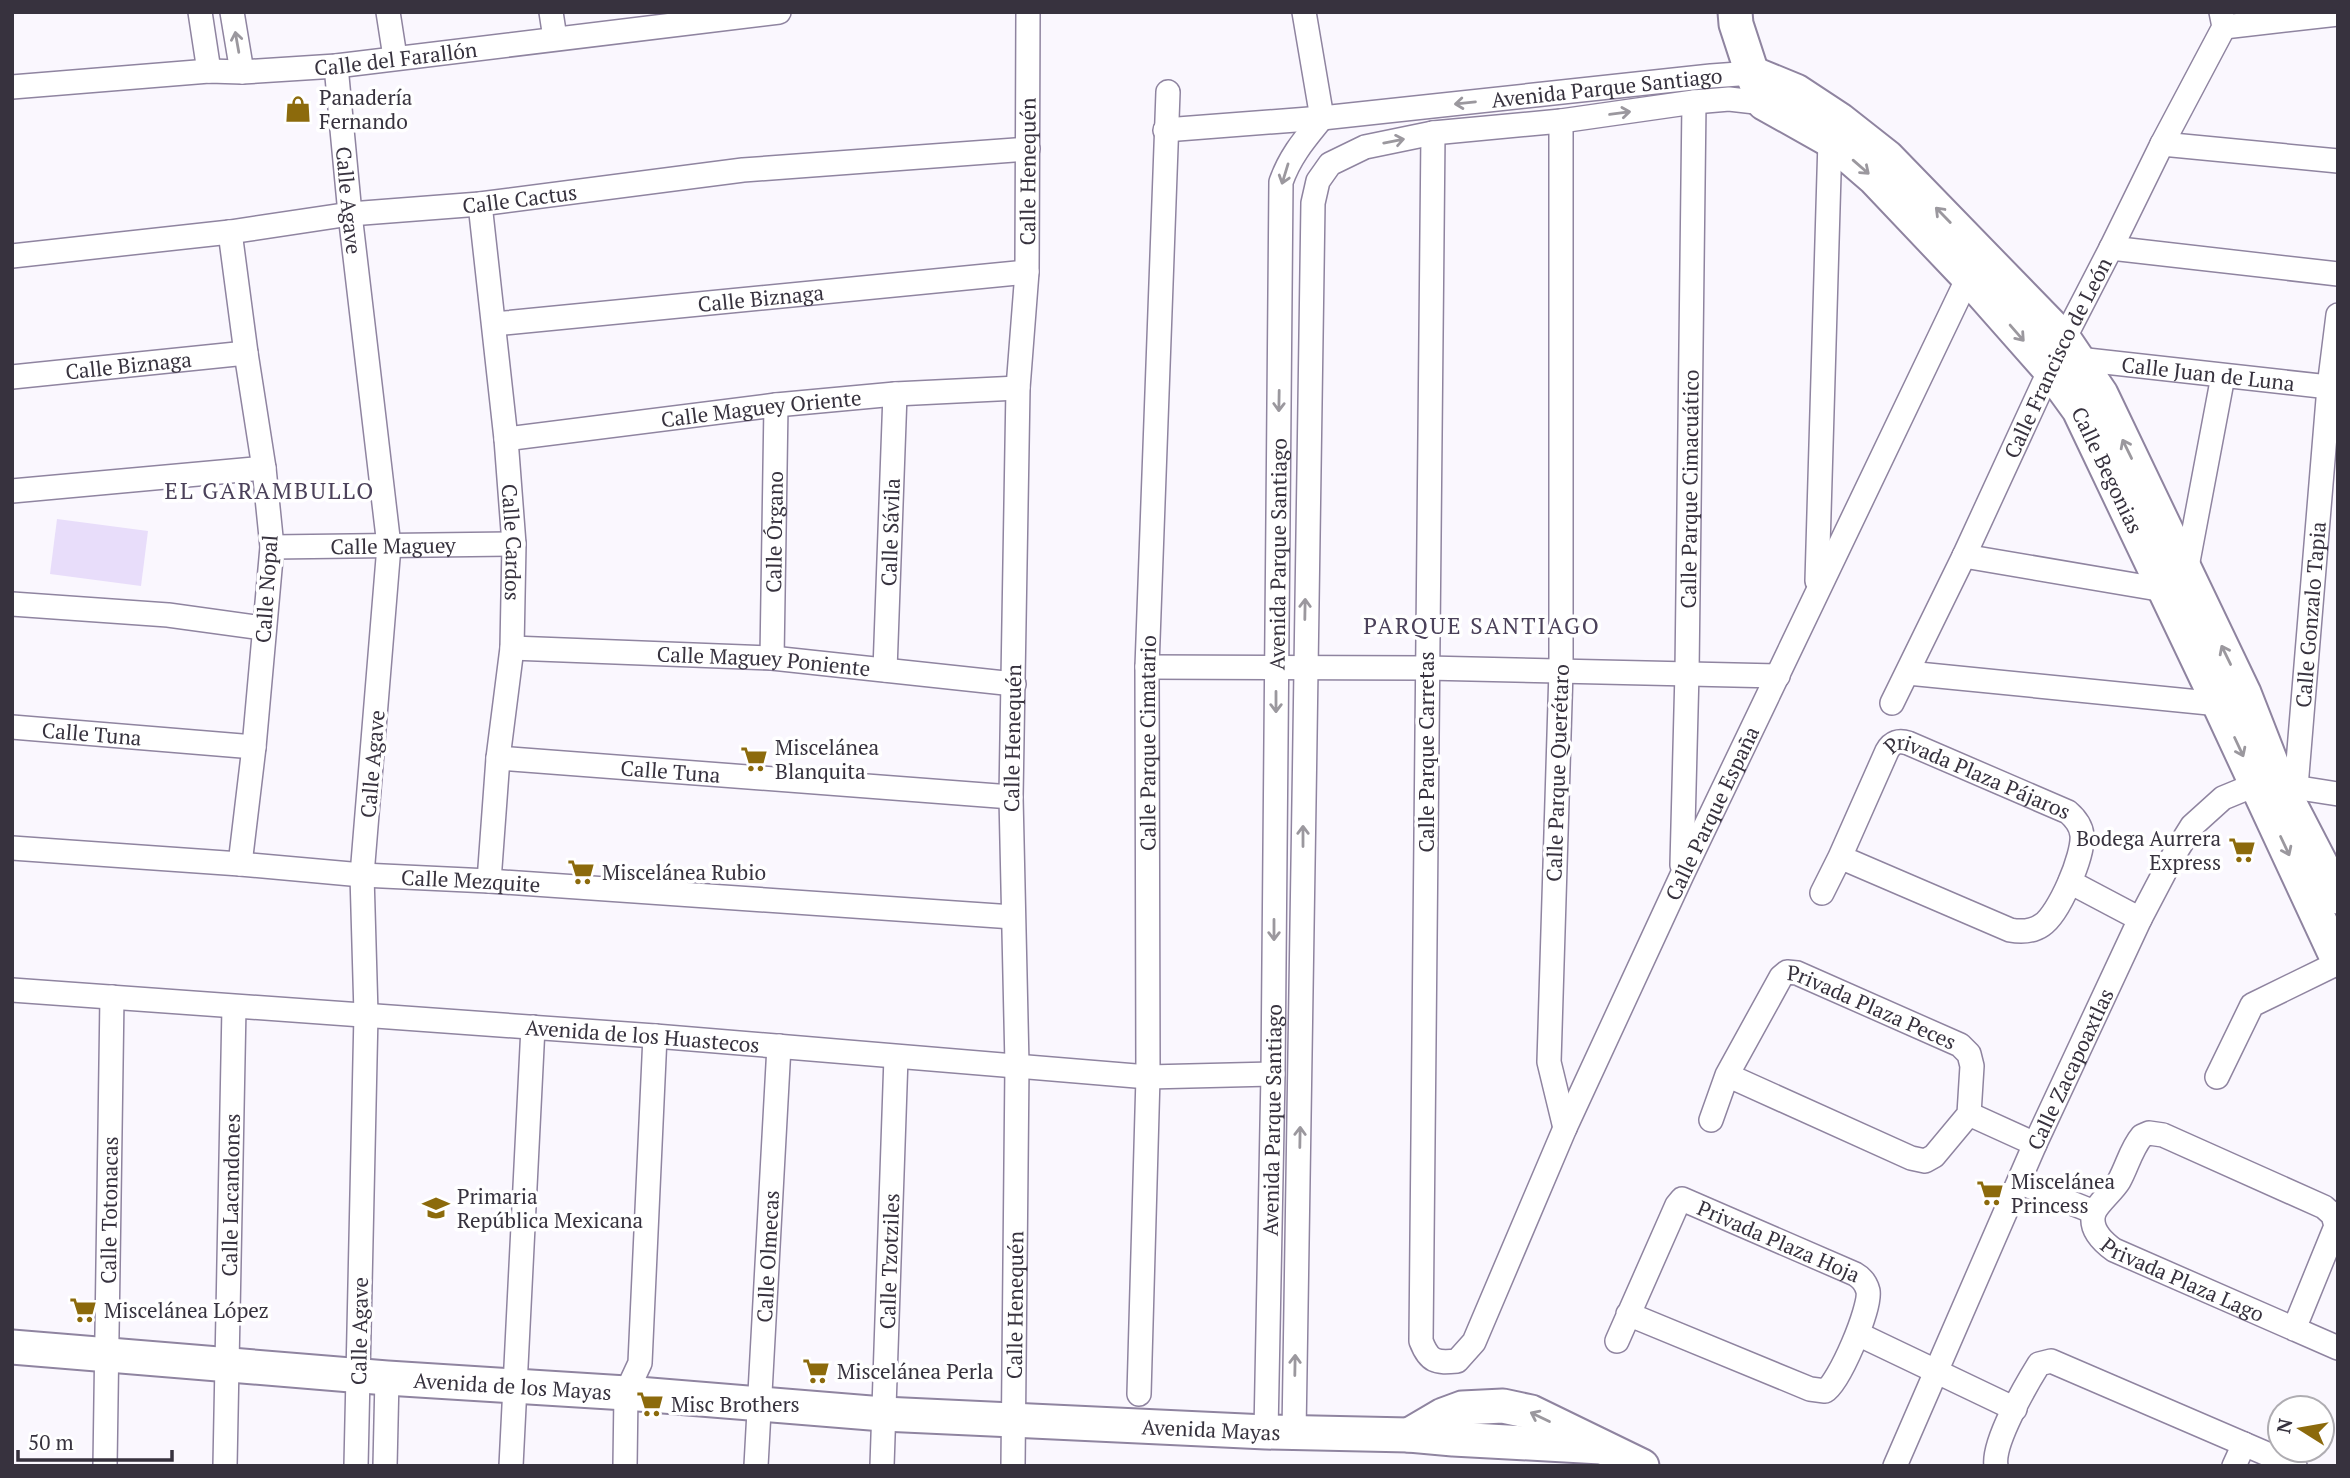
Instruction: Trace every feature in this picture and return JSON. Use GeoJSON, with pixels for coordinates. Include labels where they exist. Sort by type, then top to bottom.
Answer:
{"type":"FeatureCollection","features":[{"type":"Feature","properties":{"kind":"street"},"geometry":{"type":"LineString","coordinates":[[200,12],[209,71]]}},
{"type":"Feature","properties":{"kind":"street"},"geometry":{"type":"LineString","coordinates":[[232,12],[242,72]]}},
{"type":"Feature","properties":{"kind":"street"},"geometry":{"type":"LineString","coordinates":[[388,12],[396,57]]}},
{"type":"Feature","properties":{"kind":"street"},"geometry":{"type":"LineString","coordinates":[[551,12],[555,38]]}},
{"type":"Feature","properties":{"kind":"street","name":"Calle del Farallón"},"geometry":{"type":"LineString","coordinates":[[12,87],[209,71],[242,72],[336,65],[707,16],[779,12]]}},
{"type":"Feature","properties":{"kind":"street","name":"Calle Henequén"},"geometry":{"type":"LineString","coordinates":[[1013,1466],[1017,1065],[1011,797],[1018,388],[1027,272],[1028,12]]}},
{"type":"Feature","properties":{"kind":"street"},"geometry":{"type":"LineString","coordinates":[[1165,130],[1322,118],[1304,12]]}},
{"type":"Feature","properties":{"kind":"street"},"geometry":{"type":"LineString","coordinates":[[1735,12],[1736,24],[1758,88]]}},
{"type":"Feature","properties":{"kind":"street"},"geometry":{"type":"LineString","coordinates":[[2222,20],[2338,14]]}},
{"type":"Feature","properties":{"kind":"street","name":"Calle Francisco de León"},"geometry":{"type":"LineString","coordinates":[[1892,703],[2064,356],[2111,248],[2222,20]]}},
{"type":"Feature","properties":{"kind":"street","name":"Calle Agave"},"geometry":{"type":"LineString","coordinates":[[336,65],[350,214],[389,546],[362,875],[372,1376],[385,1466]]}},
{"type":"Feature","properties":{"kind":"street","name":"Avenida Parque Santiago"},"geometry":{"type":"LineString","coordinates":[[1280,1433],[1273,1074],[1281,182],[1287,165],[1322,118],[1711,76],[1758,88]]}},
{"type":"Feature","properties":{"kind":"street","name":"Avenida Parque Santiago"},"geometry":{"type":"LineString","coordinates":[[1280,1433],[1301,1087],[1304,667],[1313,203],[1318,181],[1331,164],[1365,147],[1433,133],[1561,121],[1729,99],[1758,88]]}},
{"type":"Feature","properties":{"kind":"street","name":"Calle Begonias"},"geometry":{"type":"LineString","coordinates":[[1758,88],[1830,140],[1974,265],[2064,356],[2079,410],[2175,581],[2232,699],[2338,897]]}},
{"type":"Feature","properties":{"kind":"street","name":"Calle Begonias"},"geometry":{"type":"LineString","coordinates":[[1758,88],[1796,91],[1840,120],[1887,157],[1974,265]]}},
{"type":"Feature","properties":{"kind":"street","name":"Calle Parque Cimatario"},"geometry":{"type":"LineString","coordinates":[[1139,1394],[1148,1077],[1147,667],[1167,92]]}},
{"type":"Feature","properties":{"kind":"street","name":"Calle Parque Cimacuático"},"geometry":{"type":"LineString","coordinates":[[1682,875],[1694,102]]}},
{"type":"Feature","properties":{"kind":"street","name":"Calle Parque Querétaro"},"geometry":{"type":"LineString","coordinates":[[1561,121],[1561,670],[1549,1062],[1565,1128]]}},
{"type":"Feature","properties":{"kind":"street","name":"Calle Parque Carretas"},"geometry":{"type":"LineString","coordinates":[[1433,133],[1421,1341],[1427,1354],[1440,1363]]}},
{"type":"Feature","properties":{"kind":"street"},"geometry":{"type":"LineString","coordinates":[[1817,589],[1830,140]]}},
{"type":"Feature","properties":{"kind":"street"},"geometry":{"type":"LineString","coordinates":[[2162,144],[2338,162]]}},
{"type":"Feature","properties":{"kind":"street","name":"Calle Cactus"},"geometry":{"type":"LineString","coordinates":[[12,256],[230,232],[350,214],[480,204],[743,170],[1028,149]]}},
{"type":"Feature","properties":{"kind":"street","name":"Calle Cardos"},"geometry":{"type":"LineString","coordinates":[[480,204],[495,324],[514,544],[512,648],[498,758],[489,881]]}},
{"type":"Feature","properties":{"kind":"street","name":"Calle Nopal"},"geometry":{"type":"LineString","coordinates":[[230,232],[264,468],[272,547],[254,747],[240,864]]}},
{"type":"Feature","properties":{"kind":"street"},"geometry":{"type":"LineString","coordinates":[[2111,248],[2338,274]]}},
{"type":"Feature","properties":{"kind":"street","name":"Calle Parque España"},"geometry":{"type":"LineString","coordinates":[[1440,1363],[1457,1361],[1474,1342],[1565,1128],[1682,875],[1974,265]]}},
{"type":"Feature","properties":{"kind":"street","name":"Calle Biznaga"},"geometry":{"type":"LineString","coordinates":[[495,324],[1027,272]]}},
{"type":"Feature","properties":{"kind":"street","name":"Calle Gonzalo Tapia"},"geometry":{"type":"LineString","coordinates":[[2278,786],[2334,387],[2338,315]]}},
{"type":"Feature","properties":{"kind":"street","name":"Calle Biznaga"},"geometry":{"type":"LineString","coordinates":[[12,377],[246,353]]}},
{"type":"Feature","properties":{"kind":"street","name":"Calle Juan de Luna"},"geometry":{"type":"LineString","coordinates":[[2064,356],[2334,387]]}},
{"type":"Feature","properties":{"kind":"street"},"geometry":{"type":"LineString","coordinates":[[1964,555],[2175,581],[2223,376]]}},
{"type":"Feature","properties":{"kind":"street","name":"Calle Maguey Oriente"},"geometry":{"type":"LineString","coordinates":[[506,439],[776,405],[895,394],[1018,388]]}},
{"type":"Feature","properties":{"kind":"street","name":"Calle Sávila"},"geometry":{"type":"LineString","coordinates":[[885,670],[895,394]]}},
{"type":"Feature","properties":{"kind":"street","name":"Calle Órgano"},"geometry":{"type":"LineString","coordinates":[[772,658],[776,405]]}},
{"type":"Feature","properties":{"kind":"street"},"geometry":{"type":"LineString","coordinates":[[12,492],[264,468]]}},
{"type":"Feature","properties":{"kind":"street","name":"Calle Maguey"},"geometry":{"type":"LineString","coordinates":[[272,547],[514,544]]}},
{"type":"Feature","properties":{"kind":"street"},"geometry":{"type":"LineString","coordinates":[[12,604],[168,615],[263,628]]}},
{"type":"Feature","properties":{"kind":"street","name":"Calle Maguey Poniente"},"geometry":{"type":"LineString","coordinates":[[512,648],[772,658],[1014,684]]}},
{"type":"Feature","properties":{"kind":"street"},"geometry":{"type":"LineString","coordinates":[[1147,667],[1427,668],[1778,676]]}},
{"type":"Feature","properties":{"kind":"street"},"geometry":{"type":"LineString","coordinates":[[1908,673],[2232,699]]}},
{"type":"Feature","properties":{"kind":"street","name":"Calle Tuna"},"geometry":{"type":"LineString","coordinates":[[12,727],[254,747]]}},
{"type":"Feature","properties":{"kind":"street","name":"Privada Plaza Pájaros"},"geometry":{"type":"LineString","coordinates":[[1822,893],[1891,745],[1902,741],[2068,812],[2074,817],[2082,833],[2070,882],[2044,925],[2031,930],[2010,930],[1840,857]]}},
{"type":"Feature","properties":{"kind":"street","name":"Calle Tuna"},"geometry":{"type":"LineString","coordinates":[[498,758],[1011,797]]}},
{"type":"Feature","properties":{"kind":"street"},"geometry":{"type":"LineString","coordinates":[[2278,786],[2338,794]]}},
{"type":"Feature","properties":{"kind":"street","name":"Calle Begonias"},"geometry":{"type":"LineString","coordinates":[[2278,786],[2338,961]]}},
{"type":"Feature","properties":{"kind":"street","name":"Calle Zacapoaxtlas"},"geometry":{"type":"LineString","coordinates":[[1895,1466],[2035,1144],[2140,919],[2172,858],[2192,826],[2223,798],[2278,786]]}},
{"type":"Feature","properties":{"kind":"street","name":"Calle Mezquite"},"geometry":{"type":"LineString","coordinates":[[12,848],[362,875],[489,881],[1013,917]]}},
{"type":"Feature","properties":{"kind":"street"},"geometry":{"type":"LineString","coordinates":[[2070,882],[2140,919]]}},
{"type":"Feature","properties":{"kind":"street"},"geometry":{"type":"LineString","coordinates":[[2217,1077],[2252,1005],[2338,961]]}},
{"type":"Feature","properties":{"kind":"street","name":"Privada Plaza Peces"},"geometry":{"type":"LineString","coordinates":[[1711,1120],[1727,1075],[1781,977],[1792,971],[1960,1045],[1969,1054],[1972,1066],[1969,1114]]}},
{"type":"Feature","properties":{"kind":"street","name":"Avenida de los Huastecos"},"geometry":{"type":"LineString","coordinates":[[12,990],[655,1036],[1148,1077],[1273,1074]]}},
{"type":"Feature","properties":{"kind":"street","name":"Calle Totonacas"},"geometry":{"type":"LineString","coordinates":[[105,1466],[112,997]]}},
{"type":"Feature","properties":{"kind":"street","name":"Calle Lacandones"},"geometry":{"type":"LineString","coordinates":[[225,1466],[234,1007]]}},
{"type":"Feature","properties":{"kind":"street"},"geometry":{"type":"LineString","coordinates":[[511,1466],[533,1027]]}},
{"type":"Feature","properties":{"kind":"street"},"geometry":{"type":"LineString","coordinates":[[625,1466],[626,1392],[640,1363],[655,1036]]}},
{"type":"Feature","properties":{"kind":"street","name":"Calle Olmecas"},"geometry":{"type":"LineString","coordinates":[[756,1466],[779,1046]]}},
{"type":"Feature","properties":{"kind":"street","name":"Calle Tzotziles"},"geometry":{"type":"LineString","coordinates":[[882,1466],[895,1057]]}},
{"type":"Feature","properties":{"kind":"street"},"geometry":{"type":"LineString","coordinates":[[1727,1075],[1911,1158],[1925,1161],[1934,1156],[1969,1114],[2035,1144]]}},
{"type":"Feature","properties":{"kind":"street","name":"Privada Plaza Lago"},"geometry":{"type":"LineString","coordinates":[[2294,1329],[2336,1226],[2333,1214],[2324,1207],[2156,1133],[2142,1136],[2118,1182],[2094,1212],[2098,1236],[2114,1251],[2338,1349]]}},
{"type":"Feature","properties":{"kind":"street","name":"Privada Plaza Lago"},"geometry":{"type":"LineString","coordinates":[[2019,1182],[2094,1212]]}},
{"type":"Feature","properties":{"kind":"street","name":"Privada Plaza Hoja"},"geometry":{"type":"LineString","coordinates":[[1617,1341],[1628,1314],[1677,1205],[1682,1199],[1861,1277],[1868,1297],[1858,1334],[1834,1384],[1825,1391],[1817,1391],[1628,1314]]}},
{"type":"Feature","properties":{"kind":"street"},"geometry":{"type":"LineString","coordinates":[[1858,1334],[2015,1409]]}},
{"type":"Feature","properties":{"kind":"street","name":"Avenida de los Mayas"},"geometry":{"type":"LineString","coordinates":[[12,1347],[372,1376],[758,1402],[883,1414],[1014,1421]]}},
{"type":"Feature","properties":{"kind":"street"},"geometry":{"type":"LineString","coordinates":[[1996,1466],[1996,1450],[2015,1409],[2039,1364],[2050,1361],[2295,1466]]}},
{"type":"Feature","properties":{"kind":"street","name":"Calle Agave"},"geometry":{"type":"LineString","coordinates":[[356,1466],[372,1376]]}},
{"type":"Feature","properties":{"kind":"street","name":"Avenida Mayas"},"geometry":{"type":"LineString","coordinates":[[1014,1421],[1280,1433],[1409,1435],[1601,1447],[1642,1466]]}},
{"type":"Feature","properties":{"kind":"street"},"geometry":{"type":"LineString","coordinates":[[2234,1466],[2244,1444]]}},
{"type":"Feature","properties":{"kind":"shaded area"},"geometry":{"type":"Polygon","coordinates":[[[57,519],[148,531],[141,586],[50,574],[57,519]]]}},
{"type":"Feature","properties":{"kind":"place","name":"Panadería Fernando"},"geometry":{"type":"Point","coordinates":[298,109]}},
{"type":"Feature","properties":{"kind":"place","name":"Miscelánea Blanquita"},"geometry":{"type":"Point","coordinates":[754,759]}},
{"type":"Feature","properties":{"kind":"place","name":"Bodega Aurrera Express"},"geometry":{"type":"Point","coordinates":[2242,850]}},
{"type":"Feature","properties":{"kind":"place","name":"Miscelánea Rubio"},"geometry":{"type":"Point","coordinates":[581,872]}},
{"type":"Feature","properties":{"kind":"place","name":"Miscelánea Princess"},"geometry":{"type":"Point","coordinates":[1990,1193]}},
{"type":"Feature","properties":{"kind":"place","name":"Primaria República Mexicana"},"geometry":{"type":"Point","coordinates":[436,1208]}},
{"type":"Feature","properties":{"kind":"place","name":"Miscelánea López"},"geometry":{"type":"Point","coordinates":[83,1310]}},
{"type":"Feature","properties":{"kind":"place","name":"Miscelánea Perla"},"geometry":{"type":"Point","coordinates":[816,1371]}},
{"type":"Feature","properties":{"kind":"place","name":"Misc Brothers"},"geometry":{"type":"Point","coordinates":[650,1404]}},
{"type":"Feature","properties":{"kind":"district","name":"EL GARAMBULLO"},"geometry":{"type":"Point","coordinates":[270,490]}},
{"type":"Feature","properties":{"kind":"district","name":"PARQUE SANTIAGO"},"geometry":{"type":"Point","coordinates":[1482,625]}}]}
